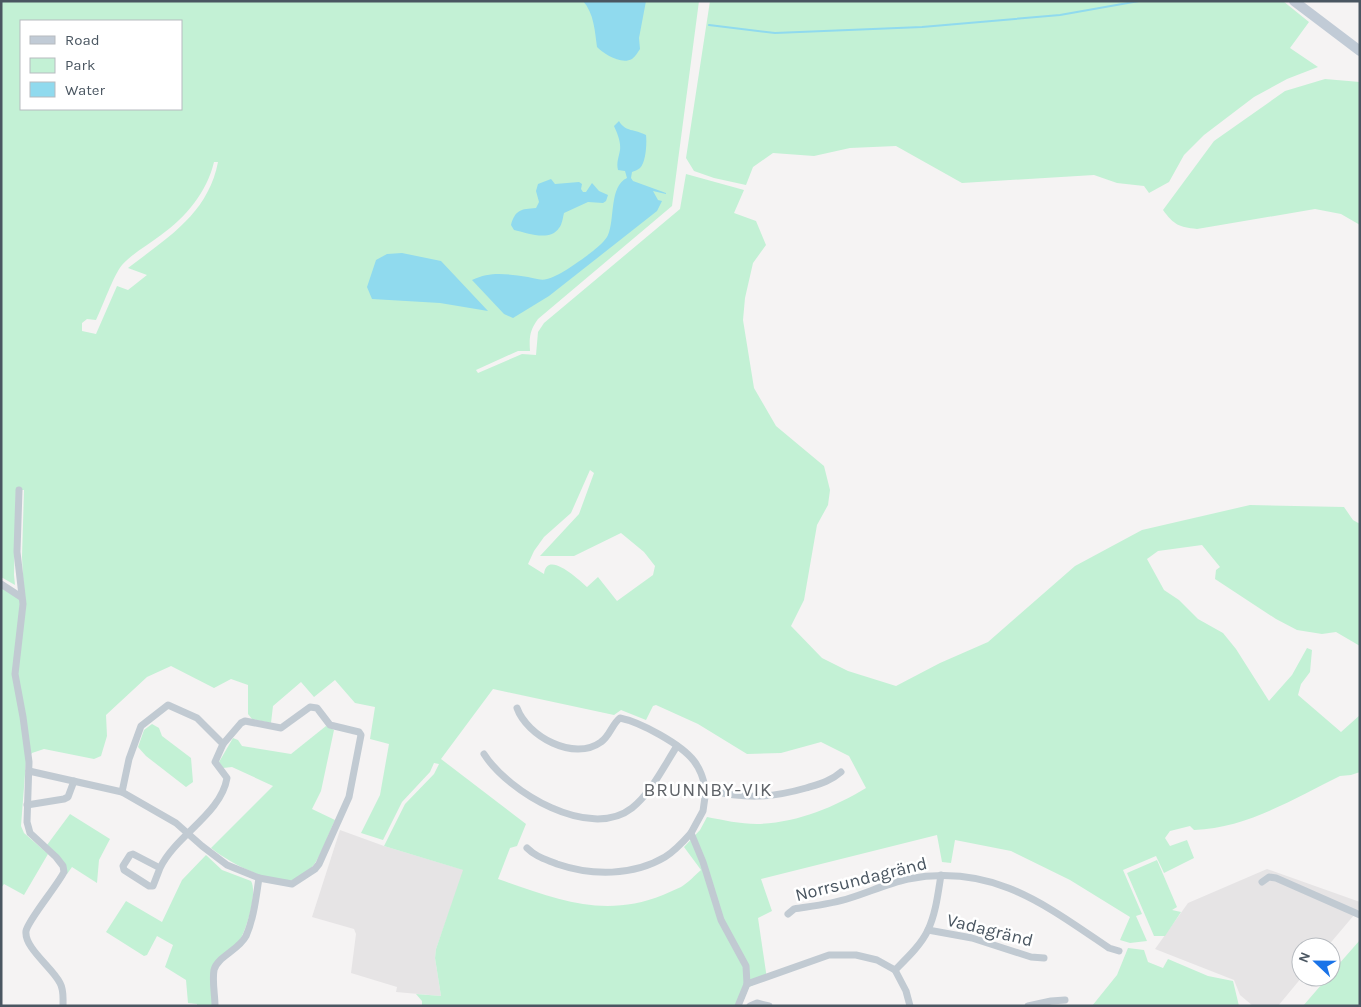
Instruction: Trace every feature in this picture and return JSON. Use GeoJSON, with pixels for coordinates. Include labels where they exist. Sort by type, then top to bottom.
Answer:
{"type":"FeatureCollection","features":[{"type":"Feature","properties":{"kind":"main road"},"geometry":{"type":"LineString","coordinates":[[1294,1],[1360,51]]}},
{"type":"Feature","properties":{"kind":"street"},"geometry":{"type":"LineString","coordinates":[[19,490],[17,552],[23,604],[15,674],[23,717],[29,771],[27,822],[30,833],[56,857],[63,866],[64,872],[45,902],[32,918],[26,930],[27,940],[60,982],[64,1006]]}},
{"type":"Feature","properties":{"kind":"street"},"geometry":{"type":"LineString","coordinates":[[1,584],[21,597]]}},
{"type":"Feature","properties":{"kind":"street"},"geometry":{"type":"LineString","coordinates":[[122,792],[129,760],[141,726],[168,705],[197,718],[223,744]]}},
{"type":"Feature","properties":{"kind":"street"},"geometry":{"type":"LineString","coordinates":[[29,771],[122,792],[169,818],[187,833],[227,865],[259,878],[292,884],[315,870],[319,864],[348,798],[361,735],[359,732],[330,725],[317,708],[310,708],[281,728],[245,721],[241,723],[223,744],[215,762],[227,778],[226,785],[217,804],[187,833],[163,861],[153,886],[149,886],[124,870],[130,855],[133,854],[160,868]]}},
{"type":"Feature","properties":{"kind":"street"},"geometry":{"type":"LineString","coordinates":[[517,708],[520,718],[538,734],[551,742],[577,749],[590,747],[601,742],[620,718],[649,729],[677,746],[693,760],[702,774],[706,790],[703,811],[691,833],[678,847],[649,865],[627,871],[601,872],[568,868],[535,856],[527,848]]}},
{"type":"Feature","properties":{"kind":"street"},"geometry":{"type":"LineString","coordinates":[[484,754],[491,764],[526,794],[559,811],[588,819],[609,818],[633,808],[648,791],[677,746]]}},
{"type":"Feature","properties":{"kind":"street"},"geometry":{"type":"LineString","coordinates":[[706,790],[752,797],[783,795],[823,783],[841,772]]}},
{"type":"Feature","properties":{"kind":"street"},"geometry":{"type":"LineString","coordinates":[[27,805],[68,797],[74,781]]}},
{"type":"Feature","properties":{"kind":"street"},"geometry":{"type":"LineString","coordinates":[[691,833],[703,862],[721,920],[746,966],[746,984],[738,1006]]}},
{"type":"Feature","properties":{"kind":"street"},"geometry":{"type":"LineString","coordinates":[[895,970],[911,953],[928,930],[936,904],[941,875]]}},
{"type":"Feature","properties":{"kind":"street","name":"Norrsundagränd"},"geometry":{"type":"LineString","coordinates":[[788,914],[794,910],[848,899],[907,880],[941,875],[969,876],[1014,889],[1050,908],[1109,948],[1119,950]]}},
{"type":"Feature","properties":{"kind":"street"},"geometry":{"type":"LineString","coordinates":[[1262,882],[1269,877],[1276,878],[1360,915]]}},
{"type":"Feature","properties":{"kind":"street"},"geometry":{"type":"LineString","coordinates":[[215,1006],[214,972],[216,966],[238,947],[245,937],[252,918],[259,878]]}},
{"type":"Feature","properties":{"kind":"street","name":"Vadagränd"},"geometry":{"type":"LineString","coordinates":[[928,930],[972,938],[1030,957],[1044,958]]}},
{"type":"Feature","properties":{"kind":"street"},"geometry":{"type":"LineString","coordinates":[[746,984],[829,955],[856,955],[877,960],[895,970],[906,991],[910,1006]]}},
{"type":"Feature","properties":{"kind":"street"},"geometry":{"type":"LineString","coordinates":[[1028,1006],[1065,1000]]}},
{"type":"Feature","properties":{"kind":"street"},"geometry":{"type":"LineString","coordinates":[[750,1006],[757,1003],[769,1006]]}},
{"type":"Feature","properties":{"kind":"shaded area"},"geometry":{"type":"Polygon","coordinates":[[[340,830],[384,846],[464,870],[436,949],[435,958],[441,996],[396,992],[397,987],[351,973],[356,934],[354,929],[312,917],[340,830]]]}},
{"type":"Feature","properties":{"kind":"shaded area"},"geometry":{"type":"Polygon","coordinates":[[[1267,869],[1360,902],[1360,908],[1335,937],[1291,937],[1291,987],[1294,987],[1278,1006],[1253,1006],[1240,995],[1234,980],[1155,949],[1188,903],[1267,869]]]}},
{"type":"Feature","properties":{"kind":"green space"},"geometry":{"type":"Polygon","coordinates":[[[1,1],[699,1],[672,206],[538,319],[531,334],[530,351],[518,351],[476,370],[478,373],[522,354],[536,355],[538,332],[544,323],[680,209],[686,174],[744,190],[734,213],[756,221],[766,245],[753,263],[745,298],[743,320],[754,388],[776,426],[824,466],[830,490],[828,505],[817,525],[804,600],[791,626],[822,658],[848,671],[896,686],[940,663],[988,642],[1075,566],[1142,530],[1250,505],[1344,507],[1353,520],[1360,524],[1360,646],[1336,632],[1322,634],[1297,630],[1276,619],[1215,579],[1216,570],[1220,567],[1202,545],[1158,551],[1147,559],[1164,590],[1179,600],[1198,619],[1223,633],[1236,649],[1269,701],[1292,675],[1307,648],[1312,650],[1310,672],[1301,684],[1298,695],[1341,732],[1360,715],[1360,772],[1340,776],[1287,803],[1233,824],[1194,830],[1190,826],[1170,831],[1165,838],[1170,846],[1187,840],[1194,858],[1164,873],[1156,856],[1123,870],[1142,914],[1136,916],[1147,941],[1130,943],[1120,940],[1130,917],[1070,880],[1011,851],[955,840],[951,863],[942,862],[937,835],[761,879],[772,911],[758,918],[767,979],[749,987],[741,1006],[422,1006],[422,1001],[416,994],[441,996],[435,958],[436,949],[463,870],[384,846],[405,804],[434,774],[439,764],[434,763],[430,772],[402,802],[383,840],[361,833],[380,795],[389,744],[370,739],[375,707],[355,703],[335,680],[314,697],[301,682],[273,706],[271,723],[252,719],[248,714],[248,685],[231,679],[214,688],[171,666],[147,677],[106,715],[107,736],[101,756],[94,759],[44,749],[32,753],[26,761],[21,826],[24,833],[48,854],[24,895],[4,884],[1,888],[1,587],[24,599],[22,557],[24,490],[16,490],[15,585],[1,577],[1,1]],[[214,162],[201,194],[187,212],[170,228],[122,265],[96,320],[87,319],[82,323],[82,331],[96,334],[117,286],[128,290],[147,275],[128,268],[171,235],[195,210],[213,180],[218,162],[214,162]],[[590,470],[571,513],[544,537],[528,564],[544,574],[546,567],[551,565],[557,566],[564,569],[587,587],[598,577],[617,601],[653,575],[655,566],[644,552],[621,533],[574,556],[540,556],[579,514],[594,473],[590,470]],[[493,689],[441,759],[526,824],[517,846],[510,848],[498,879],[560,899],[600,906],[641,902],[663,895],[681,887],[701,870],[684,847],[700,830],[707,817],[751,824],[786,821],[827,808],[866,788],[849,756],[821,742],[781,753],[747,754],[698,724],[656,705],[653,706],[646,720],[621,710],[614,715],[493,689]]]}},
{"type":"Feature","properties":{"kind":"green space"},"geometry":{"type":"Polygon","coordinates":[[[710,1],[1283,1],[1309,22],[1290,48],[1318,67],[1287,79],[1254,97],[1204,135],[1184,155],[1169,182],[1149,193],[1144,186],[1117,183],[1094,175],[962,183],[896,146],[850,148],[814,156],[773,153],[753,167],[746,185],[714,178],[694,171],[686,158],[710,1]]]}},
{"type":"Feature","properties":{"kind":"green space"},"geometry":{"type":"Polygon","coordinates":[[[1325,79],[1360,82],[1360,225],[1341,214],[1315,209],[1197,229],[1177,224],[1167,215],[1163,210],[1214,141],[1285,91],[1325,79]]]}},
{"type":"Feature","properties":{"kind":"green space"},"geometry":{"type":"Polygon","coordinates":[[[152,724],[159,728],[162,736],[191,758],[193,782],[186,787],[146,756],[138,747],[144,730],[152,724]]]}},
{"type":"Feature","properties":{"kind":"green space"},"geometry":{"type":"Polygon","coordinates":[[[326,726],[334,730],[321,791],[312,809],[335,820],[321,852],[311,868],[294,880],[268,878],[247,870],[211,848],[273,786],[232,767],[223,768],[219,762],[233,738],[238,740],[242,746],[291,754],[326,726]]]}},
{"type":"Feature","properties":{"kind":"green space"},"geometry":{"type":"Polygon","coordinates":[[[70,814],[110,839],[99,860],[97,883],[72,867],[67,874],[63,861],[47,845],[70,814]]]}},
{"type":"Feature","properties":{"kind":"green space"},"geometry":{"type":"Polygon","coordinates":[[[206,855],[222,870],[251,881],[253,894],[250,913],[240,939],[232,950],[214,965],[212,1006],[197,1006],[197,1004],[188,1003],[186,980],[165,967],[173,945],[157,936],[147,955],[144,956],[106,932],[126,901],[162,922],[182,880],[206,855]]]}},
{"type":"Feature","properties":{"kind":"green space"},"geometry":{"type":"Polygon","coordinates":[[[1157,860],[1177,907],[1172,910],[1181,912],[1165,936],[1154,936],[1127,873],[1157,860]]]}},
{"type":"Feature","properties":{"kind":"green space"},"geometry":{"type":"Polygon","coordinates":[[[1360,940],[1360,1006],[1303,1006],[1319,987],[1341,987],[1341,962],[1360,940]]]}},
{"type":"Feature","properties":{"kind":"green space"},"geometry":{"type":"Polygon","coordinates":[[[1128,948],[1144,950],[1148,962],[1163,968],[1168,959],[1208,976],[1233,981],[1239,1006],[1092,1006],[1117,975],[1128,948]]]}},
{"type":"Feature","properties":{"kind":"water"},"geometry":{"type":"Polygon","coordinates":[[[583,1],[646,1],[639,38],[640,49],[633,58],[623,61],[618,60],[597,47],[592,17],[583,1]]]}},
{"type":"Feature","properties":{"kind":"water"},"geometry":{"type":"Polygon","coordinates":[[[619,121],[627,129],[646,135],[644,161],[640,168],[632,172],[631,178],[633,181],[666,193],[653,191],[658,200],[662,201],[657,211],[549,296],[513,318],[504,314],[472,280],[486,275],[499,274],[540,280],[552,278],[583,258],[607,237],[617,188],[627,178],[625,171],[618,170],[617,167],[620,143],[614,126],[619,121]]]}},
{"type":"Feature","properties":{"kind":"water"},"geometry":{"type":"Polygon","coordinates":[[[551,179],[555,184],[579,182],[582,184],[581,189],[583,192],[586,192],[592,183],[599,191],[608,195],[606,201],[603,203],[588,202],[564,213],[560,227],[550,235],[544,236],[514,230],[511,225],[514,216],[519,211],[536,208],[539,202],[536,191],[538,184],[551,179]]]}},
{"type":"Feature","properties":{"kind":"water"},"geometry":{"type":"Polygon","coordinates":[[[402,253],[441,261],[488,311],[440,303],[372,299],[367,287],[376,260],[387,254],[402,253]]]}},
{"type":"Feature","properties":{"kind":"waterway"},"geometry":{"type":"LineString","coordinates":[[709,25],[775,33],[922,27],[1060,15],[1139,1]]}},
{"type":"Feature","properties":{"kind":"district","name":"BRUNNBY-VIK"},"geometry":{"type":"Point","coordinates":[708,790]}}]}
